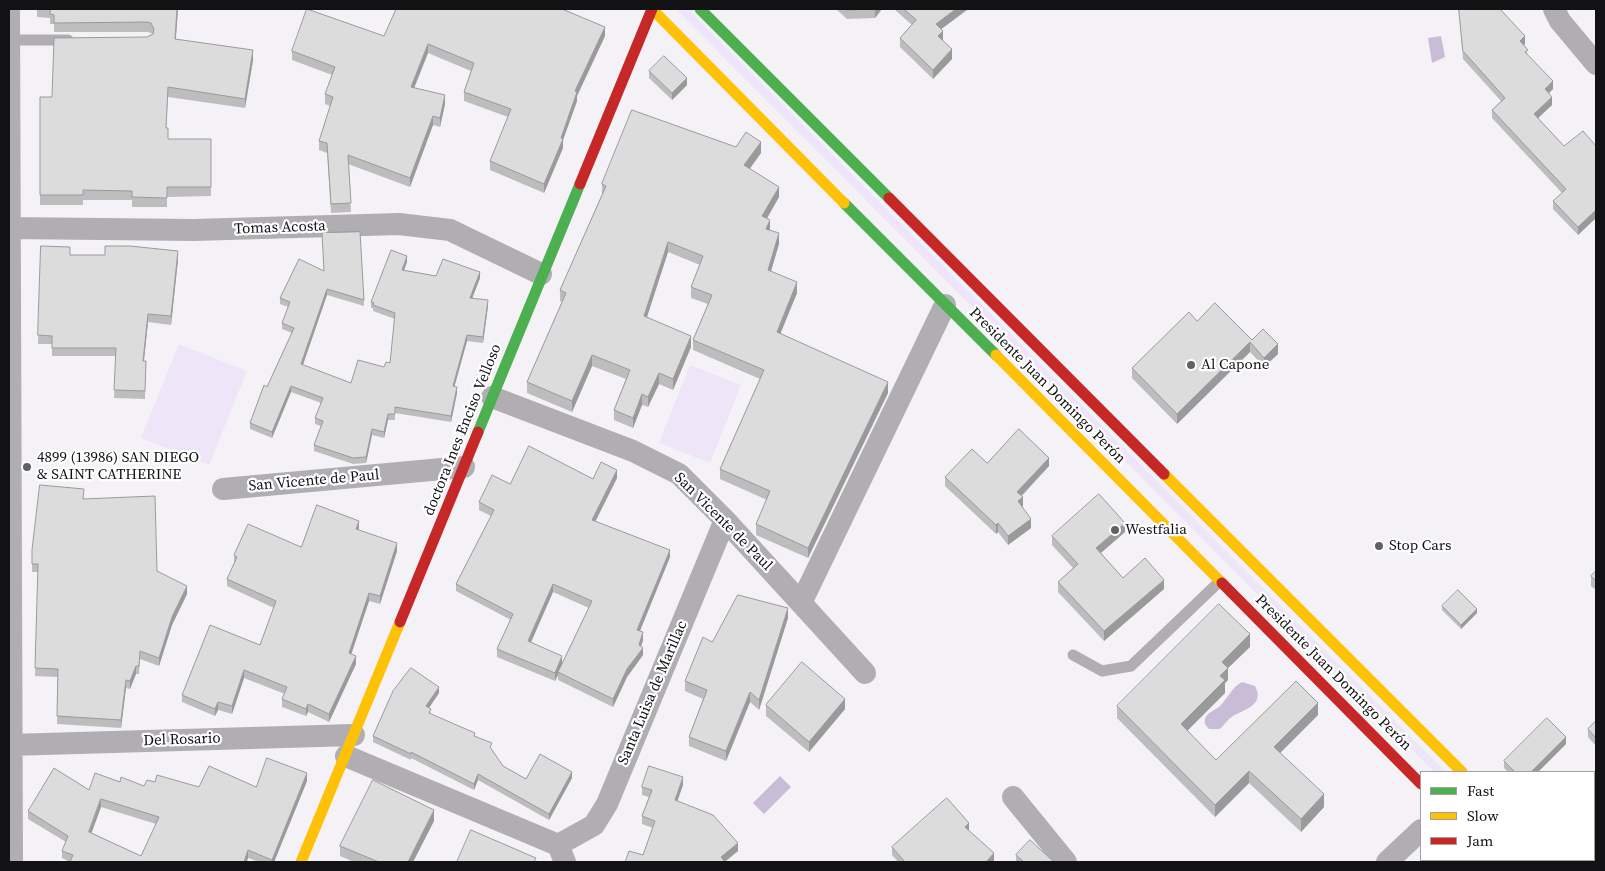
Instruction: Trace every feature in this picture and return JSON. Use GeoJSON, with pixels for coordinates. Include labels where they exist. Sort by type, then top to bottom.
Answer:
{"type":"FeatureCollection","features":[{"type":"Feature","properties":{"kind":"main road","name":"Presidente Juan Domingo Perón"},"geometry":{"type":"LineString","coordinates":[[652,9],[945,305],[1033,386],[1220,581],[1420,783]]}},
{"type":"Feature","properties":{"kind":"main road","name":"doctora Ines Enciso Velloso"},"geometry":{"type":"LineString","coordinates":[[301,862],[464,467],[541,274],[652,9]]}},
{"type":"Feature","properties":{"kind":"main road","name":"Presidente Juan Domingo Perón"},"geometry":{"type":"LineString","coordinates":[[700,9],[1052,368],[1461,771]]}},
{"type":"Feature","properties":{"kind":"street"},"geometry":{"type":"LineString","coordinates":[[9,9],[12,862]]}},
{"type":"Feature","properties":{"kind":"street"},"geometry":{"type":"LineString","coordinates":[[1554,9],[1560,21],[1596,64]]}},
{"type":"Feature","properties":{"kind":"street","name":"Tomas Acosta"},"geometry":{"type":"LineString","coordinates":[[10,228],[194,230],[399,224],[450,230],[541,274]]}},
{"type":"Feature","properties":{"kind":"street"},"geometry":{"type":"LineString","coordinates":[[801,603],[945,305]]}},
{"type":"Feature","properties":{"kind":"street","name":"San Vicente de Paul"},"geometry":{"type":"LineString","coordinates":[[492,397],[658,461],[679,474],[865,673]]}},
{"type":"Feature","properties":{"kind":"street","name":"San Vicente de Paul"},"geometry":{"type":"LineString","coordinates":[[223,489],[464,467]]}},
{"type":"Feature","properties":{"kind":"street","name":"Santa Luisa de Marillac"},"geometry":{"type":"LineString","coordinates":[[561,854],[594,825],[607,804],[724,520]]}},
{"type":"Feature","properties":{"kind":"street","name":"Del Rosario"},"geometry":{"type":"LineString","coordinates":[[11,745],[350,745],[561,854]]}},
{"type":"Feature","properties":{"kind":"street"},"geometry":{"type":"LineString","coordinates":[[1013,797],[1066,862]]}},
{"type":"Feature","properties":{"kind":"street"},"geometry":{"type":"LineString","coordinates":[[1387,862],[1420,831]]}},
{"type":"Feature","properties":{"kind":"lane"},"geometry":{"type":"LineString","coordinates":[[9,40],[78,40]]}},
{"type":"Feature","properties":{"kind":"lane"},"geometry":{"type":"LineString","coordinates":[[1073,655],[1102,671],[1131,666],[1220,581]]}},
{"type":"Feature","properties":{"kind":"shaded area"},"geometry":{"type":"Polygon","coordinates":[[[676,9],[688,9],[1445,771],[1433,771],[676,9]]]}},
{"type":"Feature","properties":{"kind":"shaded area"},"geometry":{"type":"Polygon","coordinates":[[[1441,36],[1445,57],[1432,63],[1428,38],[1441,36]]]}},
{"type":"Feature","properties":{"kind":"shaded area"},"geometry":{"type":"Polygon","coordinates":[[[179,344],[247,371],[209,465],[141,438],[179,344]]]}},
{"type":"Feature","properties":{"kind":"shaded area"},"geometry":{"type":"Polygon","coordinates":[[[690,365],[741,385],[710,463],[659,443],[690,365]]]}},
{"type":"Feature","properties":{"kind":"shaded area"},"geometry":{"type":"Polygon","coordinates":[[[1242,682],[1255,686],[1258,693],[1255,703],[1229,719],[1220,729],[1209,729],[1205,723],[1206,717],[1220,706],[1242,682]]]}},
{"type":"Feature","properties":{"kind":"shaded area"},"geometry":{"type":"Polygon","coordinates":[[[780,776],[791,787],[764,814],[753,803],[780,776]]]}},
{"type":"Feature","properties":{"kind":"building"},"geometry":{"type":"Polygon","coordinates":[[[51,9],[177,9],[175,39],[253,50],[245,99],[168,87],[166,128],[168,128],[168,139],[211,139],[211,187],[167,187],[167,198],[132,197],[132,191],[83,190],[83,195],[40,195],[40,97],[52,97],[54,38],[147,37],[153,34],[154,29],[151,23],[147,22],[54,23],[54,15],[50,14],[51,9]]]}},
{"type":"Feature","properties":{"kind":"building"},"geometry":{"type":"Polygon","coordinates":[[[307,9],[384,36],[396,9],[562,9],[605,27],[575,91],[577,92],[561,138],[563,139],[544,184],[490,161],[511,109],[464,92],[474,63],[428,44],[411,87],[445,95],[440,118],[433,116],[410,178],[348,155],[351,203],[331,204],[327,143],[319,141],[333,97],[325,94],[335,67],[292,51],[307,9]]]}},
{"type":"Feature","properties":{"kind":"building"},"geometry":{"type":"Polygon","coordinates":[[[904,9],[956,9],[936,24],[943,31],[938,36],[952,49],[933,70],[900,38],[916,20],[904,9]]]}},
{"type":"Feature","properties":{"kind":"building"},"geometry":{"type":"Polygon","coordinates":[[[1459,9],[1500,9],[1525,36],[1520,41],[1528,50],[1525,52],[1553,81],[1545,89],[1552,97],[1534,114],[1564,146],[1583,131],[1596,146],[1596,210],[1578,227],[1553,201],[1566,189],[1492,110],[1505,98],[1463,51],[1459,9]]]}},
{"type":"Feature","properties":{"kind":"building"},"geometry":{"type":"Polygon","coordinates":[[[664,56],[687,78],[672,93],[649,71],[664,56]]]}},
{"type":"Feature","properties":{"kind":"building"},"geometry":{"type":"Polygon","coordinates":[[[632,110],[736,147],[746,132],[761,142],[744,165],[779,187],[762,216],[770,220],[766,229],[779,233],[768,270],[797,282],[777,332],[888,382],[808,548],[756,524],[770,491],[720,469],[764,370],[693,340],[712,295],[691,287],[703,256],[668,242],[644,316],[691,336],[673,379],[659,373],[648,397],[642,394],[633,418],[614,410],[630,370],[592,355],[572,401],[527,382],[566,293],[560,290],[606,186],[602,184],[632,110]]]}},
{"type":"Feature","properties":{"kind":"building"},"geometry":{"type":"Polygon","coordinates":[[[360,232],[364,300],[327,289],[301,364],[351,383],[358,360],[384,367],[386,362],[390,363],[395,313],[373,305],[374,303],[371,302],[391,250],[407,256],[402,270],[436,276],[443,259],[480,272],[470,298],[488,300],[483,337],[467,335],[453,386],[457,387],[451,416],[395,407],[395,414],[388,414],[384,432],[372,429],[366,457],[353,458],[314,445],[323,421],[315,418],[323,398],[291,386],[272,432],[250,423],[264,385],[267,387],[294,328],[282,323],[290,302],[280,298],[299,259],[324,271],[322,233],[360,232]]]}},
{"type":"Feature","properties":{"kind":"building"},"geometry":{"type":"Polygon","coordinates":[[[41,246],[70,247],[70,255],[105,255],[105,246],[130,246],[178,251],[171,316],[148,314],[143,361],[146,361],[145,391],[114,390],[116,348],[52,348],[52,336],[38,335],[41,246]]]}},
{"type":"Feature","properties":{"kind":"building","name":"Al Capone"},"geometry":{"type":"Polygon","coordinates":[[[1215,303],[1252,340],[1263,329],[1278,344],[1264,358],[1250,342],[1177,414],[1132,368],[1189,312],[1197,321],[1215,303]]]}},
{"type":"Feature","properties":{"kind":"building"},"geometry":{"type":"Polygon","coordinates":[[[1019,429],[1049,458],[1017,492],[1023,497],[1018,501],[1031,519],[1008,536],[998,523],[996,525],[945,477],[972,449],[987,463],[1019,429]]]}},
{"type":"Feature","properties":{"kind":"building"},"geometry":{"type":"Polygon","coordinates":[[[529,446],[593,479],[601,462],[617,470],[592,520],[670,550],[637,630],[643,632],[639,645],[643,648],[627,669],[613,699],[558,672],[592,601],[553,584],[528,641],[562,656],[555,673],[497,649],[513,614],[456,584],[494,510],[479,502],[492,475],[510,484],[529,446]]]}},
{"type":"Feature","properties":{"kind":"building"},"geometry":{"type":"Polygon","coordinates":[[[40,485],[84,489],[83,499],[155,496],[157,571],[187,586],[172,617],[159,658],[140,651],[139,666],[136,666],[130,681],[126,680],[121,720],[57,716],[58,669],[35,668],[38,564],[32,564],[32,550],[40,485]]]}},
{"type":"Feature","properties":{"kind":"building"},"geometry":{"type":"Polygon","coordinates":[[[1099,494],[1125,523],[1096,548],[1123,578],[1145,558],[1164,580],[1104,631],[1058,582],[1078,564],[1052,536],[1099,494]]]}},
{"type":"Feature","properties":{"kind":"building"},"geometry":{"type":"Polygon","coordinates":[[[317,505],[359,521],[356,529],[397,543],[380,596],[369,593],[349,653],[356,656],[329,714],[308,704],[306,709],[282,699],[287,687],[244,670],[232,706],[218,702],[215,709],[182,695],[210,625],[260,645],[276,601],[227,579],[237,557],[234,555],[248,524],[301,547],[317,505]]]}},
{"type":"Feature","properties":{"kind":"building"},"geometry":{"type":"Polygon","coordinates":[[[1596,571],[1596,581],[1591,576],[1596,571]]]}},
{"type":"Feature","properties":{"kind":"building"},"geometry":{"type":"Polygon","coordinates":[[[1458,590],[1477,609],[1461,625],[1442,606],[1458,590]]]}},
{"type":"Feature","properties":{"kind":"building"},"geometry":{"type":"Polygon","coordinates":[[[738,595],[788,608],[759,700],[750,692],[726,751],[689,737],[707,690],[685,681],[703,637],[712,642],[738,595]]]}},
{"type":"Feature","properties":{"kind":"building"},"geometry":{"type":"Polygon","coordinates":[[[1219,604],[1250,634],[1222,662],[1228,668],[1220,676],[1225,680],[1181,724],[1216,760],[1296,681],[1318,703],[1274,747],[1324,794],[1301,819],[1249,771],[1215,805],[1117,706],[1219,604]]]}},
{"type":"Feature","properties":{"kind":"building"},"geometry":{"type":"Polygon","coordinates":[[[802,662],[845,699],[809,742],[766,705],[802,662]]]}},
{"type":"Feature","properties":{"kind":"building"},"geometry":{"type":"Polygon","coordinates":[[[411,668],[439,687],[426,706],[431,709],[429,713],[475,733],[474,736],[492,743],[490,747],[503,766],[526,779],[540,754],[572,772],[549,814],[478,774],[474,784],[411,752],[411,754],[373,736],[393,691],[411,668]]]}},
{"type":"Feature","properties":{"kind":"building"},"geometry":{"type":"Polygon","coordinates":[[[1547,718],[1566,737],[1532,771],[1514,771],[1504,761],[1547,718]]]}},
{"type":"Feature","properties":{"kind":"building"},"geometry":{"type":"Polygon","coordinates":[[[1596,721],[1596,738],[1588,729],[1596,721]]]}},
{"type":"Feature","properties":{"kind":"building"},"geometry":{"type":"Polygon","coordinates":[[[267,758],[307,773],[272,860],[248,850],[244,862],[70,862],[73,855],[62,851],[68,836],[28,811],[54,768],[89,790],[95,773],[120,782],[121,777],[144,786],[147,780],[155,782],[157,775],[199,787],[209,766],[256,787],[267,758]],[[101,799],[89,832],[141,856],[159,817],[101,799]]]}},
{"type":"Feature","properties":{"kind":"building"},"geometry":{"type":"Polygon","coordinates":[[[649,766],[683,777],[675,800],[713,815],[738,843],[721,857],[725,862],[625,862],[629,851],[643,855],[655,821],[642,816],[652,790],[642,787],[649,766]]]}},
{"type":"Feature","properties":{"kind":"building"},"geometry":{"type":"Polygon","coordinates":[[[373,780],[434,810],[408,862],[379,862],[340,846],[373,780]]]}},
{"type":"Feature","properties":{"kind":"building"},"geometry":{"type":"Polygon","coordinates":[[[947,798],[969,823],[965,827],[994,853],[986,862],[905,862],[892,847],[947,798]]]}},
{"type":"Feature","properties":{"kind":"building"},"geometry":{"type":"Polygon","coordinates":[[[471,830],[536,858],[534,862],[457,862],[471,830]]]}},
{"type":"Feature","properties":{"kind":"building"},"geometry":{"type":"Polygon","coordinates":[[[1030,840],[1053,861],[1024,862],[1016,855],[1030,840]]]}},
{"type":"Feature","properties":{"kind":"building"},"geometry":{"type":"Polygon","coordinates":[[[1448,861],[1450,862],[1428,862],[1448,861]]]}},
{"type":"Feature","properties":{"kind":"traffic: fast"},"geometry":{"type":"LineString","coordinates":[[700,9],[889,198]]}},
{"type":"Feature","properties":{"kind":"traffic: fast"},"geometry":{"type":"LineString","coordinates":[[478,432],[580,184]]}},
{"type":"Feature","properties":{"kind":"traffic: fast"},"geometry":{"type":"LineString","coordinates":[[844,203],[996,355]]}},
{"type":"Feature","properties":{"kind":"traffic: slow"},"geometry":{"type":"LineString","coordinates":[[652,9],[844,203]]}},
{"type":"Feature","properties":{"kind":"traffic: slow"},"geometry":{"type":"LineString","coordinates":[[996,355],[1222,583]]}},
{"type":"Feature","properties":{"kind":"traffic: slow"},"geometry":{"type":"LineString","coordinates":[[1164,474],[1461,771]]}},
{"type":"Feature","properties":{"kind":"traffic: slow"},"geometry":{"type":"LineString","coordinates":[[301,862],[400,622]]}},
{"type":"Feature","properties":{"kind":"traffic: jam"},"geometry":{"type":"LineString","coordinates":[[580,184],[652,9]]}},
{"type":"Feature","properties":{"kind":"traffic: jam"},"geometry":{"type":"LineString","coordinates":[[889,198],[1164,474]]}},
{"type":"Feature","properties":{"kind":"traffic: jam"},"geometry":{"type":"LineString","coordinates":[[400,622],[478,432]]}},
{"type":"Feature","properties":{"kind":"traffic: jam"},"geometry":{"type":"LineString","coordinates":[[1222,583],[1420,783]]}},
{"type":"Feature","properties":{"kind":"place","name":"Al Capone"},"geometry":{"type":"Point","coordinates":[1191,365]}},
{"type":"Feature","properties":{"kind":"place","name":"4899 (13986) SAN DIEGO & SAINT CATHERINE"},"geometry":{"type":"Point","coordinates":[27,467]}},
{"type":"Feature","properties":{"kind":"place","name":"Westfalia"},"geometry":{"type":"Point","coordinates":[1115,530]}},
{"type":"Feature","properties":{"kind":"place","name":"Stop Cars"},"geometry":{"type":"Point","coordinates":[1379,546]}}]}
